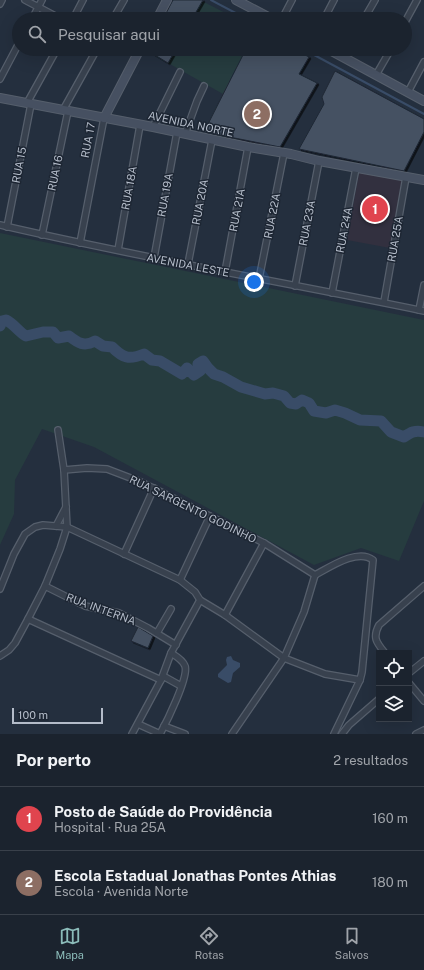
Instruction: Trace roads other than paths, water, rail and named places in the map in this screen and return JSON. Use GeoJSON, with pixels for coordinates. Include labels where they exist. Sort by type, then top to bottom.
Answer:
{"type":"FeatureCollection","features":[{"type":"Feature","properties":{"kind":"street"},"geometry":{"type":"LineString","coordinates":[[0,4],[2,0]]}},
{"type":"Feature","properties":{"kind":"street"},"geometry":{"type":"LineString","coordinates":[[25,0],[48,12]]}},
{"type":"Feature","properties":{"kind":"street"},"geometry":{"type":"LineString","coordinates":[[36,12],[42,0]]}},
{"type":"Feature","properties":{"kind":"street"},"geometry":{"type":"LineString","coordinates":[[77,12],[83,0]]}},
{"type":"Feature","properties":{"kind":"street"},"geometry":{"type":"LineString","coordinates":[[117,12],[124,0]]}},
{"type":"Feature","properties":{"kind":"street"},"geometry":{"type":"LineString","coordinates":[[161,12],[167,0]]}},
{"type":"Feature","properties":{"kind":"street"},"geometry":{"type":"LineString","coordinates":[[236,0],[251,4],[262,12]]}},
{"type":"Feature","properties":{"kind":"street"},"geometry":{"type":"LineString","coordinates":[[286,12],[292,0]]}},
{"type":"Feature","properties":{"kind":"street"},"geometry":{"type":"LineString","coordinates":[[328,12],[334,0]]}},
{"type":"Feature","properties":{"kind":"street"},"geometry":{"type":"LineString","coordinates":[[368,12],[375,0]]}},
{"type":"Feature","properties":{"kind":"street"},"geometry":{"type":"LineString","coordinates":[[410,12],[417,0]]}},
{"type":"Feature","properties":{"kind":"street"},"geometry":{"type":"LineString","coordinates":[[0,79],[12,56]]}},
{"type":"Feature","properties":{"kind":"street","name":"RUA 15"},"geometry":{"type":"LineString","coordinates":[[7,227],[29,103],[53,56]]}},
{"type":"Feature","properties":{"kind":"street","name":"RUA 16"},"geometry":{"type":"LineString","coordinates":[[42,234],[65,111],[93,56]]}},
{"type":"Feature","properties":{"kind":"street","name":"RUA 17"},"geometry":{"type":"LineString","coordinates":[[80,242],[104,118],[136,56]]}},
{"type":"Feature","properties":{"kind":"street"},"geometry":{"type":"LineString","coordinates":[[376,75],[386,56]]}},
{"type":"Feature","properties":{"kind":"street"},"geometry":{"type":"LineString","coordinates":[[343,57],[424,101]]}},
{"type":"Feature","properties":{"kind":"street"},"geometry":{"type":"LineString","coordinates":[[408,92],[424,62]]}},
{"type":"Feature","properties":{"kind":"street"},"geometry":{"type":"LineString","coordinates":[[152,127],[180,72]]}},
{"type":"Feature","properties":{"kind":"street","name":"RUA 19A"},"geometry":{"type":"LineString","coordinates":[[154,258],[181,133],[204,86]]}},
{"type":"Feature","properties":{"kind":"street","name":"AVENIDA NORTE"},"geometry":{"type":"LineString","coordinates":[[0,98],[424,180]]}},
{"type":"Feature","properties":{"kind":"street","name":"RUA 18A"},"geometry":{"type":"LineString","coordinates":[[118,250],[140,125]]}},
{"type":"Feature","properties":{"kind":"street","name":"RUA 20A"},"geometry":{"type":"LineString","coordinates":[[188,264],[212,140]]}},
{"type":"Feature","properties":{"kind":"street","name":"RUA 21A"},"geometry":{"type":"LineString","coordinates":[[225,272],[248,147]]}},
{"type":"Feature","properties":{"kind":"street","name":"RUA 22A"},"geometry":{"type":"LineString","coordinates":[[259,279],[284,153]]}},
{"type":"Feature","properties":{"kind":"street","name":"RUA 23A"},"geometry":{"type":"LineString","coordinates":[[295,286],[320,161]]}},
{"type":"Feature","properties":{"kind":"street","name":"RUA 24A"},"geometry":{"type":"LineString","coordinates":[[332,292],[356,168]]}},
{"type":"Feature","properties":{"kind":"street","name":"RUA 25A"},"geometry":{"type":"LineString","coordinates":[[384,302],[406,176]]}},
{"type":"Feature","properties":{"kind":"street","name":"AVENIDA LESTE"},"geometry":{"type":"LineString","coordinates":[[0,225],[154,258],[384,302],[422,311]]}},
{"type":"Feature","properties":{"kind":"street"},"geometry":{"type":"LineString","coordinates":[[422,311],[424,285]]}},
{"type":"Feature","properties":{"kind":"street"},"geometry":{"type":"LineString","coordinates":[[0,656],[9,650],[15,643],[28,619],[45,586],[67,527],[64,470],[58,430]]}},
{"type":"Feature","properties":{"kind":"street","name":"RUA SARGENTO GODINHO"},"geometry":{"type":"LineString","coordinates":[[64,470],[87,468],[108,469],[154,488],[264,543],[315,575]]}},
{"type":"Feature","properties":{"kind":"street"},"geometry":{"type":"LineString","coordinates":[[124,554],[154,488]]}},
{"type":"Feature","properties":{"kind":"street"},"geometry":{"type":"LineString","coordinates":[[56,526],[66,507]]}},
{"type":"Feature","properties":{"kind":"street"},"geometry":{"type":"LineString","coordinates":[[180,580],[210,516]]}},
{"type":"Feature","properties":{"kind":"street"},"geometry":{"type":"LineString","coordinates":[[0,589],[14,554],[25,534],[35,527],[43,525],[67,527],[180,580],[194,592],[200,600],[225,615],[284,658],[319,672],[360,680]]}},
{"type":"Feature","properties":{"kind":"street"},"geometry":{"type":"LineString","coordinates":[[225,615],[264,543]]}},
{"type":"Feature","properties":{"kind":"street"},"geometry":{"type":"LineString","coordinates":[[232,734],[284,658],[304,612],[315,575],[355,556],[366,556],[373,560],[363,665],[360,680],[334,734]]}},
{"type":"Feature","properties":{"kind":"street","name":"RUA INTERNA"},"geometry":{"type":"LineString","coordinates":[[45,586],[85,606],[119,613],[176,645]]}},
{"type":"Feature","properties":{"kind":"street"},"geometry":{"type":"LineString","coordinates":[[383,650],[376,642],[376,630],[379,625],[424,586]]}},
{"type":"Feature","properties":{"kind":"street"},"geometry":{"type":"LineString","coordinates":[[132,734],[162,678],[171,653],[200,600]]}},
{"type":"Feature","properties":{"kind":"street"},"geometry":{"type":"LineString","coordinates":[[157,633],[171,609]]}},
{"type":"Feature","properties":{"kind":"street"},"geometry":{"type":"LineString","coordinates":[[28,619],[181,686]]}},
{"type":"Feature","properties":{"kind":"street"},"geometry":{"type":"LineString","coordinates":[[138,724],[160,734],[164,726],[178,695],[185,670],[185,666],[180,659],[171,653]]}},
{"type":"Feature","properties":{"kind":"street"},"geometry":{"type":"LineString","coordinates":[[412,671],[424,661]]}},
{"type":"Feature","properties":{"kind":"street"},"geometry":{"type":"LineString","coordinates":[[412,686],[424,701]]}},
{"type":"Feature","properties":{"kind":"street"},"geometry":{"type":"LineString","coordinates":[[342,734],[348,725],[376,702]]}},
{"type":"Feature","properties":{"kind":"street"},"geometry":{"type":"LineString","coordinates":[[164,726],[185,734]]}},
{"type":"Feature","properties":{"kind":"street"},"geometry":{"type":"LineString","coordinates":[[416,734],[424,730]]}},
{"type":"Feature","properties":{"kind":"water"},"geometry":{"type":"Polygon","coordinates":[[[231,656],[233,660],[240,663],[240,667],[233,673],[231,682],[228,683],[218,677],[218,674],[227,665],[227,657],[231,656]]]}},
{"type":"Feature","properties":{"kind":"waterway"},"geometry":{"type":"LineString","coordinates":[[211,0],[234,12]]}},
{"type":"Feature","properties":{"kind":"waterway"},"geometry":{"type":"LineString","coordinates":[[316,56],[424,114]]}},
{"type":"Feature","properties":{"kind":"waterway"},"geometry":{"type":"LineString","coordinates":[[0,326],[2,321],[6,320],[26,336],[43,332],[53,332],[58,338],[69,336],[75,341],[84,344],[95,341],[103,346],[112,347],[126,357],[134,357],[144,354],[152,360],[160,361],[182,374],[187,368],[194,375],[200,371],[198,364],[203,361],[214,374],[223,377],[241,387],[265,394],[273,393],[284,396],[290,403],[296,404],[302,400],[309,403],[314,411],[326,413],[335,410],[360,420],[381,421],[391,432],[404,437],[413,432],[424,432]]}},
{"type":"Feature","properties":{"kind":"place","name":"Escola Estadual Jonathas Pontes Athias"},"geometry":{"type":"Point","coordinates":[257,114]}},
{"type":"Feature","properties":{"kind":"place","name":"Posto de Saúde do Providência"},"geometry":{"type":"Point","coordinates":[375,209]}}]}
